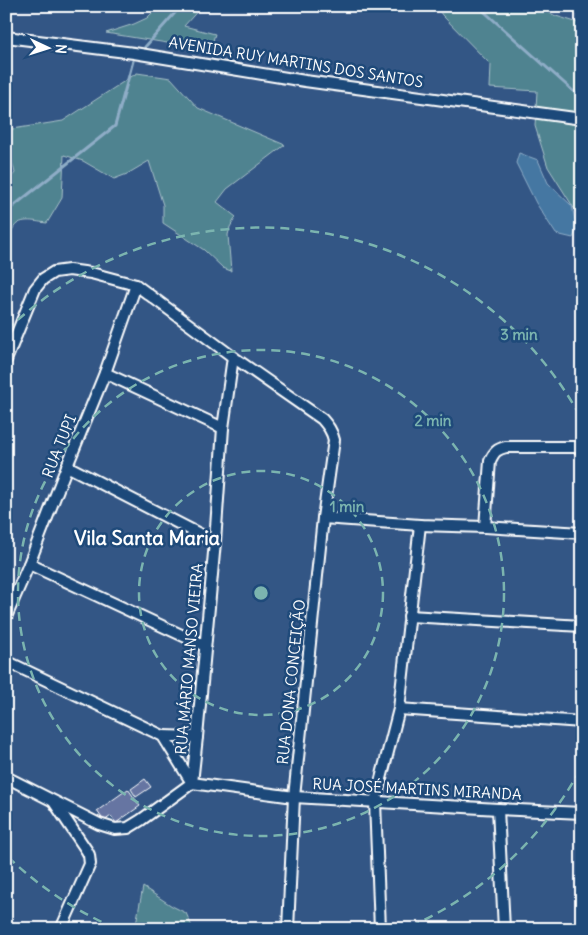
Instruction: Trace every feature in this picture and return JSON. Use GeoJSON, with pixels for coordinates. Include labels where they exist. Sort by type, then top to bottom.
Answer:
{"type":"FeatureCollection","features":[{"type":"Feature","properties":{"kind":"street","name":"AVENIDA RUY MARTINS DOS SANTOS"},"geometry":{"type":"LineString","coordinates":[[6,37],[134,53],[305,81],[582,119]]}},
{"type":"Feature","properties":{"kind":"street"},"geometry":{"type":"LineString","coordinates":[[6,360],[35,290],[43,280],[54,272],[69,270],[91,273],[136,285],[233,358]]}},
{"type":"Feature","properties":{"kind":"street","name":"RUA TUPI"},"geometry":{"type":"LineString","coordinates":[[6,617],[105,373],[136,285]]}},
{"type":"Feature","properties":{"kind":"street","name":"RUA MÁRIO MANSO VIEIRA"},"geometry":{"type":"LineString","coordinates":[[192,783],[206,646],[223,428],[233,358]]}},
{"type":"Feature","properties":{"kind":"street","name":"RUA DONA CONCEIÇÃO"},"geometry":{"type":"LineString","coordinates":[[233,358],[322,419],[332,432],[334,440],[323,518],[294,797],[288,929]]}},
{"type":"Feature","properties":{"kind":"street"},"geometry":{"type":"LineString","coordinates":[[105,373],[223,428]]}},
{"type":"Feature","properties":{"kind":"street"},"geometry":{"type":"LineString","coordinates":[[485,527],[490,460],[494,452],[506,447],[582,447]]}},
{"type":"Feature","properties":{"kind":"street"},"geometry":{"type":"LineString","coordinates":[[67,466],[215,542]]}},
{"type":"Feature","properties":{"kind":"street"},"geometry":{"type":"LineString","coordinates":[[323,518],[582,533]]}},
{"type":"Feature","properties":{"kind":"street"},"geometry":{"type":"LineString","coordinates":[[380,929],[375,802],[398,709],[420,525]]}},
{"type":"Feature","properties":{"kind":"street"},"geometry":{"type":"LineString","coordinates":[[29,564],[206,646]]}},
{"type":"Feature","properties":{"kind":"street"},"geometry":{"type":"LineString","coordinates":[[409,616],[582,626]]}},
{"type":"Feature","properties":{"kind":"street"},"geometry":{"type":"LineString","coordinates":[[6,661],[163,736],[197,737]]}},
{"type":"Feature","properties":{"kind":"street"},"geometry":{"type":"LineString","coordinates":[[398,709],[582,722]]}},
{"type":"Feature","properties":{"kind":"street"},"geometry":{"type":"LineString","coordinates":[[6,778],[99,824],[116,829],[128,828],[192,783],[163,736]]}},
{"type":"Feature","properties":{"kind":"street","name":"RUA JOSÉ MARTINS MIRANDA"},"geometry":{"type":"LineString","coordinates":[[192,783],[294,797],[498,810],[582,813]]}},
{"type":"Feature","properties":{"kind":"street"},"geometry":{"type":"LineString","coordinates":[[53,801],[87,851],[90,864],[62,929]]}},
{"type":"Feature","properties":{"kind":"street"},"geometry":{"type":"LineString","coordinates":[[498,810],[504,929]]}},
{"type":"Feature","properties":{"kind":"green space"},"geometry":{"type":"Polygon","coordinates":[[[159,6],[202,6],[184,26],[215,34],[210,50],[106,33],[147,18],[159,6]]]}},
{"type":"Feature","properties":{"kind":"green space"},"geometry":{"type":"Polygon","coordinates":[[[436,6],[535,6],[556,16],[582,24],[582,221],[548,167],[535,126],[537,91],[490,88],[491,65],[442,15],[436,6]]]}},
{"type":"Feature","properties":{"kind":"green space"},"geometry":{"type":"Polygon","coordinates":[[[137,73],[171,78],[198,108],[285,145],[227,189],[217,202],[236,217],[228,235],[231,271],[223,268],[204,250],[163,223],[163,205],[149,161],[114,179],[83,161],[64,155],[62,198],[47,223],[21,222],[14,227],[6,242],[6,180],[10,179],[15,173],[6,144],[6,130],[63,121],[137,73]]]}},
{"type":"Feature","properties":{"kind":"green space"},"geometry":{"type":"Polygon","coordinates":[[[143,887],[186,913],[193,929],[135,929],[143,887]]]}},
{"type":"Feature","properties":{"kind":"water"},"geometry":{"type":"Polygon","coordinates":[[[519,153],[538,160],[548,183],[572,206],[577,229],[573,238],[556,234],[536,203],[516,163],[519,153]]]}},
{"type":"Feature","properties":{"kind":"building"},"geometry":{"type":"Polygon","coordinates":[[[145,779],[151,787],[136,797],[131,789],[145,779]]]}},
{"type":"Feature","properties":{"kind":"building"},"geometry":{"type":"Polygon","coordinates":[[[128,789],[140,806],[116,823],[111,816],[104,821],[97,811],[128,789]]]}},
{"type":"Feature","properties":{"kind":"waterway"},"geometry":{"type":"LineString","coordinates":[[145,47],[181,6]]}},
{"type":"Feature","properties":{"kind":"waterway"},"geometry":{"type":"LineString","coordinates":[[478,6],[582,99]]}},
{"type":"Feature","properties":{"kind":"waterway"},"geometry":{"type":"LineString","coordinates":[[6,212],[115,126],[133,61]]}},
{"type":"Feature","properties":{"kind":"district","name":"Vila Santa Maria"},"geometry":{"type":"Point","coordinates":[147,537]}}]}
